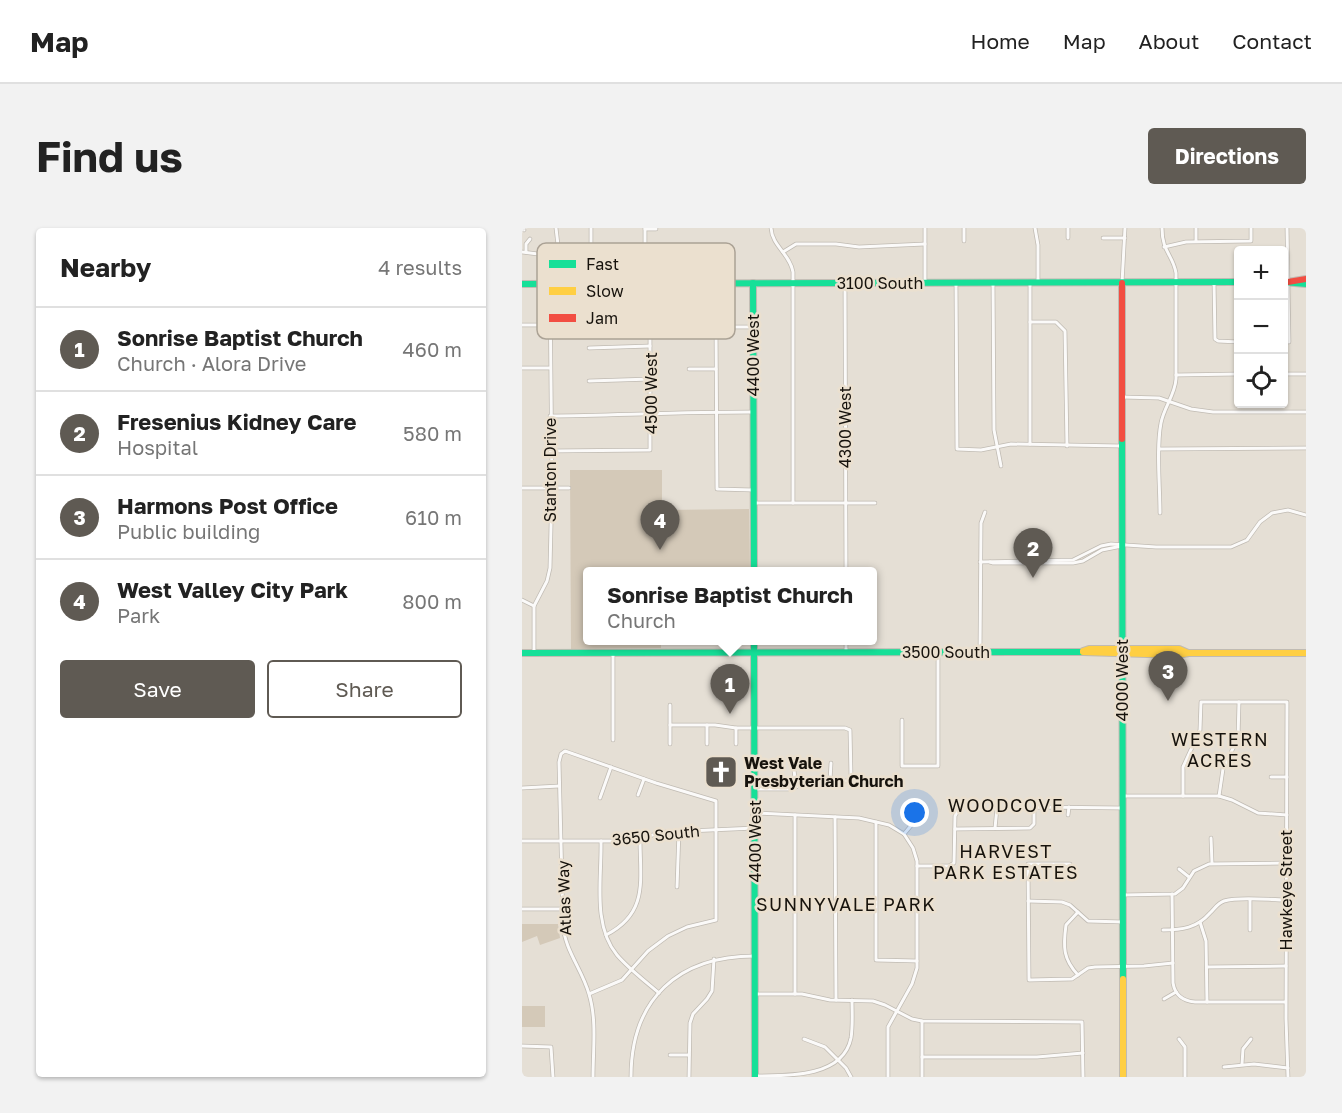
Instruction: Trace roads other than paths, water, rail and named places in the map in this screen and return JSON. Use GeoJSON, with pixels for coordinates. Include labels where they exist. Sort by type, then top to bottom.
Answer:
{"type":"FeatureCollection","features":[{"type":"Feature","properties":{"kind":"main road"},"geometry":{"type":"LineString","coordinates":[[1288,282],[1306,279]]}},
{"type":"Feature","properties":{"kind":"main road","name":"3100 South"},"geometry":{"type":"LineString","coordinates":[[735,284],[1234,282]]}},
{"type":"Feature","properties":{"kind":"main road"},"geometry":{"type":"LineString","coordinates":[[1288,282],[1306,284]]}},
{"type":"Feature","properties":{"kind":"main road","name":"4000 West"},"geometry":{"type":"LineString","coordinates":[[1122,283],[1123,1077]]}},
{"type":"Feature","properties":{"kind":"main road","name":"4400 West"},"geometry":{"type":"LineString","coordinates":[[753,284],[754,567]]}},
{"type":"Feature","properties":{"kind":"main road","name":"4400 West"},"geometry":{"type":"LineString","coordinates":[[754,645],[755,1077]]}},
{"type":"Feature","properties":{"kind":"main road","name":"3500 South"},"geometry":{"type":"LineString","coordinates":[[522,653],[1181,650],[1188,653],[1306,653]]}},
{"type":"Feature","properties":{"kind":"street"},"geometry":{"type":"LineString","coordinates":[[556,228],[558,243]]}},
{"type":"Feature","properties":{"kind":"street"},"geometry":{"type":"LineString","coordinates":[[771,228],[773,240],[792,264],[793,503]]}},
{"type":"Feature","properties":{"kind":"street"},"geometry":{"type":"LineString","coordinates":[[925,228],[925,283]]}},
{"type":"Feature","properties":{"kind":"street"},"geometry":{"type":"LineString","coordinates":[[964,228],[964,241]]}},
{"type":"Feature","properties":{"kind":"street"},"geometry":{"type":"LineString","coordinates":[[1035,228],[1038,245],[1038,283]]}},
{"type":"Feature","properties":{"kind":"street"},"geometry":{"type":"LineString","coordinates":[[1068,228],[1068,238]]}},
{"type":"Feature","properties":{"kind":"street"},"geometry":{"type":"LineString","coordinates":[[1122,283],[1125,228]]}},
{"type":"Feature","properties":{"kind":"street"},"geometry":{"type":"LineString","coordinates":[[1160,513],[1161,421],[1175,387],[1176,375],[1177,282],[1175,267],[1164,247],[1162,228]]}},
{"type":"Feature","properties":{"kind":"street"},"geometry":{"type":"LineString","coordinates":[[1196,228],[1196,241]]}},
{"type":"Feature","properties":{"kind":"street"},"geometry":{"type":"LineString","coordinates":[[1164,247],[1196,241],[1251,241],[1251,228]]}},
{"type":"Feature","properties":{"kind":"street"},"geometry":{"type":"LineString","coordinates":[[1287,228],[1287,246]]}},
{"type":"Feature","properties":{"kind":"street"},"geometry":{"type":"LineString","coordinates":[[645,229],[656,229]]}},
{"type":"Feature","properties":{"kind":"street"},"geometry":{"type":"LineString","coordinates":[[1103,238],[1125,238]]}},
{"type":"Feature","properties":{"kind":"street"},"geometry":{"type":"LineString","coordinates":[[524,252],[530,239]]}},
{"type":"Feature","properties":{"kind":"street"},"geometry":{"type":"LineString","coordinates":[[783,252],[796,244],[836,244],[855,247],[925,244]]}},
{"type":"Feature","properties":{"kind":"street"},"geometry":{"type":"LineString","coordinates":[[1214,282],[1215,340],[1234,342]]}},
{"type":"Feature","properties":{"kind":"street","name":"4300 West"},"geometry":{"type":"LineString","coordinates":[[845,283],[846,567]]}},
{"type":"Feature","properties":{"kind":"street"},"geometry":{"type":"LineString","coordinates":[[956,283],[957,449],[981,450],[1011,444],[1122,446]]}},
{"type":"Feature","properties":{"kind":"street"},"geometry":{"type":"LineString","coordinates":[[993,283],[993,426],[1001,466]]}},
{"type":"Feature","properties":{"kind":"street"},"geometry":{"type":"LineString","coordinates":[[1030,283],[1030,444]]}},
{"type":"Feature","properties":{"kind":"street"},"geometry":{"type":"LineString","coordinates":[[1030,322],[1056,322],[1066,336],[1067,446]]}},
{"type":"Feature","properties":{"kind":"street"},"geometry":{"type":"LineString","coordinates":[[1288,322],[1288,342]]}},
{"type":"Feature","properties":{"kind":"street"},"geometry":{"type":"LineString","coordinates":[[735,327],[753,327]]}},
{"type":"Feature","properties":{"kind":"street","name":"Stanton Drive"},"geometry":{"type":"LineString","coordinates":[[534,653],[534,606],[550,571],[552,488],[550,339]]}},
{"type":"Feature","properties":{"kind":"street","name":"4500 West"},"geometry":{"type":"LineString","coordinates":[[550,451],[650,450],[650,339]]}},
{"type":"Feature","properties":{"kind":"street"},"geometry":{"type":"LineString","coordinates":[[716,339],[717,489],[753,490]]}},
{"type":"Feature","properties":{"kind":"street"},"geometry":{"type":"LineString","coordinates":[[589,348],[650,346]]}},
{"type":"Feature","properties":{"kind":"street"},"geometry":{"type":"LineString","coordinates":[[522,368],[550,368]]}},
{"type":"Feature","properties":{"kind":"street"},"geometry":{"type":"LineString","coordinates":[[689,369],[716,369]]}},
{"type":"Feature","properties":{"kind":"street"},"geometry":{"type":"LineString","coordinates":[[1176,375],[1234,374]]}},
{"type":"Feature","properties":{"kind":"street"},"geometry":{"type":"LineString","coordinates":[[1288,374],[1306,374]]}},
{"type":"Feature","properties":{"kind":"street"},"geometry":{"type":"LineString","coordinates":[[589,381],[651,379]]}},
{"type":"Feature","properties":{"kind":"street"},"geometry":{"type":"LineString","coordinates":[[1122,397],[1152,398],[1191,409],[1213,412],[1306,412]]}},
{"type":"Feature","properties":{"kind":"street"},"geometry":{"type":"LineString","coordinates":[[550,416],[651,412],[753,412]]}},
{"type":"Feature","properties":{"kind":"street"},"geometry":{"type":"LineString","coordinates":[[1160,448],[1306,448]]}},
{"type":"Feature","properties":{"kind":"street"},"geometry":{"type":"LineString","coordinates":[[522,488],[569,488]]}},
{"type":"Feature","properties":{"kind":"street"},"geometry":{"type":"LineString","coordinates":[[753,503],[875,503]]}},
{"type":"Feature","properties":{"kind":"street"},"geometry":{"type":"LineString","coordinates":[[980,562],[1073,563],[1083,561],[1102,550],[1122,546],[1231,547],[1247,540],[1260,522],[1272,513],[1288,510],[1306,515]]}},
{"type":"Feature","properties":{"kind":"street"},"geometry":{"type":"LineString","coordinates":[[980,652],[981,521],[985,512]]}},
{"type":"Feature","properties":{"kind":"street"},"geometry":{"type":"LineString","coordinates":[[522,600],[534,606]]}},
{"type":"Feature","properties":{"kind":"street"},"geometry":{"type":"LineString","coordinates":[[846,645],[846,652]]}},
{"type":"Feature","properties":{"kind":"street"},"geometry":{"type":"LineString","coordinates":[[902,720],[902,766],[938,766],[938,652]]}},
{"type":"Feature","properties":{"kind":"street"},"geometry":{"type":"LineString","coordinates":[[612,653],[613,740]]}},
{"type":"Feature","properties":{"kind":"street"},"geometry":{"type":"LineString","coordinates":[[1183,796],[1184,767],[1200,730],[1202,702],[1239,702],[1236,745],[1223,769],[1219,796]]}},
{"type":"Feature","properties":{"kind":"street","name":"Hawkeye Street"},"geometry":{"type":"LineString","coordinates":[[1239,702],[1287,702],[1288,1077]]}},
{"type":"Feature","properties":{"kind":"street"},"geometry":{"type":"LineString","coordinates":[[670,705],[670,744]]}},
{"type":"Feature","properties":{"kind":"street"},"geometry":{"type":"LineString","coordinates":[[670,725],[736,728],[848,728],[850,732],[850,777],[847,782],[809,780],[790,789],[755,789]]}},
{"type":"Feature","properties":{"kind":"street"},"geometry":{"type":"LineString","coordinates":[[707,725],[707,744]]}},
{"type":"Feature","properties":{"kind":"street"},"geometry":{"type":"LineString","coordinates":[[736,728],[736,744]]}},
{"type":"Feature","properties":{"kind":"street","name":"Atlas Way"},"geometry":{"type":"LineString","coordinates":[[593,1077],[592,1012],[589,994],[567,946],[563,930],[560,758],[563,752],[570,752],[611,767]]}},
{"type":"Feature","properties":{"kind":"street"},"geometry":{"type":"LineString","coordinates":[[830,781],[831,763]]}},
{"type":"Feature","properties":{"kind":"street"},"geometry":{"type":"LineString","coordinates":[[796,787],[794,770],[797,764]]}},
{"type":"Feature","properties":{"kind":"street"},"geometry":{"type":"LineString","coordinates":[[589,994],[616,984],[648,951],[668,936],[687,927],[716,920],[716,801],[611,767],[600,798]]}},
{"type":"Feature","properties":{"kind":"street"},"geometry":{"type":"LineString","coordinates":[[1271,777],[1287,777]]}},
{"type":"Feature","properties":{"kind":"street"},"geometry":{"type":"LineString","coordinates":[[638,795],[644,779]]}},
{"type":"Feature","properties":{"kind":"street"},"geometry":{"type":"LineString","coordinates":[[522,788],[559,786]]}},
{"type":"Feature","properties":{"kind":"street"},"geometry":{"type":"LineString","coordinates":[[1122,796],[1219,796],[1258,813],[1287,815]]}},
{"type":"Feature","properties":{"kind":"street"},"geometry":{"type":"LineString","coordinates":[[955,829],[1031,827],[1034,823],[1036,807],[1122,808]]}},
{"type":"Feature","properties":{"kind":"street"},"geometry":{"type":"LineString","coordinates":[[1068,816],[1069,807]]}},
{"type":"Feature","properties":{"kind":"street"},"geometry":{"type":"LineString","coordinates":[[995,828],[997,808]]}},
{"type":"Feature","properties":{"kind":"street"},"geometry":{"type":"LineString","coordinates":[[917,866],[953,865],[955,815],[958,809]]}},
{"type":"Feature","properties":{"kind":"street"},"geometry":{"type":"LineString","coordinates":[[755,813],[835,817],[876,822],[892,826],[904,834],[914,848],[917,866],[917,961],[914,980],[888,1030],[888,1077]]}},
{"type":"Feature","properties":{"kind":"street"},"geometry":{"type":"LineString","coordinates":[[904,834],[914,822],[917,813]]}},
{"type":"Feature","properties":{"kind":"street"},"geometry":{"type":"LineString","coordinates":[[795,815],[795,994]]}},
{"type":"Feature","properties":{"kind":"street"},"geometry":{"type":"LineString","coordinates":[[835,817],[836,1000]]}},
{"type":"Feature","properties":{"kind":"street"},"geometry":{"type":"LineString","coordinates":[[876,822],[876,960],[917,961]]}},
{"type":"Feature","properties":{"kind":"street","name":"3650 South"},"geometry":{"type":"LineString","coordinates":[[522,841],[601,841],[640,838],[679,831],[755,828]]}},
{"type":"Feature","properties":{"kind":"street"},"geometry":{"type":"LineString","coordinates":[[677,886],[679,831]]}},
{"type":"Feature","properties":{"kind":"street"},"geometry":{"type":"LineString","coordinates":[[606,935],[624,924],[636,906],[640,888],[640,838]]}},
{"type":"Feature","properties":{"kind":"street"},"geometry":{"type":"LineString","coordinates":[[1211,838],[1212,864]]}},
{"type":"Feature","properties":{"kind":"street"},"geometry":{"type":"LineString","coordinates":[[601,841],[601,915],[606,935],[617,954],[659,993]]}},
{"type":"Feature","properties":{"kind":"street"},"geometry":{"type":"LineString","coordinates":[[1123,895],[1172,894],[1183,888],[1189,877],[1199,867],[1212,864],[1286,863]]}},
{"type":"Feature","properties":{"kind":"street"},"geometry":{"type":"LineString","coordinates":[[1070,864],[1028,864],[1029,980],[1069,980],[1088,968],[1095,967],[1173,963]]}},
{"type":"Feature","properties":{"kind":"street"},"geometry":{"type":"LineString","coordinates":[[1179,869],[1189,877]]}},
{"type":"Feature","properties":{"kind":"street"},"geometry":{"type":"LineString","coordinates":[[1172,894],[1173,983],[1176,992],[1187,1001],[1286,1002]]}},
{"type":"Feature","properties":{"kind":"street"},"geometry":{"type":"LineString","coordinates":[[1250,900],[1250,930]]}},
{"type":"Feature","properties":{"kind":"street"},"geometry":{"type":"LineString","coordinates":[[1163,930],[1184,929],[1200,922],[1222,902],[1286,900]]}},
{"type":"Feature","properties":{"kind":"street"},"geometry":{"type":"LineString","coordinates":[[1028,901],[1062,902],[1070,905],[1091,922],[1123,922]]}},
{"type":"Feature","properties":{"kind":"street"},"geometry":{"type":"LineString","coordinates":[[522,909],[563,909]]}},
{"type":"Feature","properties":{"kind":"street"},"geometry":{"type":"LineString","coordinates":[[1078,912],[1068,922],[1065,931],[1066,960],[1078,975]]}},
{"type":"Feature","properties":{"kind":"street"},"geometry":{"type":"LineString","coordinates":[[1200,922],[1206,938],[1207,1002]]}},
{"type":"Feature","properties":{"kind":"street"},"geometry":{"type":"LineString","coordinates":[[631,1077],[631,1058],[635,1036],[645,1014],[659,993],[684,972],[714,959],[755,956]]}},
{"type":"Feature","properties":{"kind":"street"},"geometry":{"type":"LineString","coordinates":[[689,1077],[690,1023],[693,1014],[712,991],[714,959]]}},
{"type":"Feature","properties":{"kind":"street"},"geometry":{"type":"LineString","coordinates":[[1207,967],[1286,966]]}},
{"type":"Feature","properties":{"kind":"street"},"geometry":{"type":"LineString","coordinates":[[1164,999],[1176,992]]}},
{"type":"Feature","properties":{"kind":"street"},"geometry":{"type":"LineString","coordinates":[[755,994],[795,994],[836,1000],[873,1001],[912,1019],[922,1021],[1082,1022],[1083,1077]]}},
{"type":"Feature","properties":{"kind":"street"},"geometry":{"type":"LineString","coordinates":[[755,1077],[816,1075],[830,1069],[840,1061],[851,1038],[852,1000]]}},
{"type":"Feature","properties":{"kind":"street"},"geometry":{"type":"LineString","coordinates":[[922,1021],[922,1077]]}},
{"type":"Feature","properties":{"kind":"street"},"geometry":{"type":"LineString","coordinates":[[804,1039],[811,1043],[822,1044],[840,1061],[851,1077]]}},
{"type":"Feature","properties":{"kind":"street"},"geometry":{"type":"LineString","coordinates":[[1179,1039],[1185,1047],[1185,1077]]}},
{"type":"Feature","properties":{"kind":"street"},"geometry":{"type":"LineString","coordinates":[[1242,1065],[1242,1050],[1251,1039]]}},
{"type":"Feature","properties":{"kind":"street"},"geometry":{"type":"LineString","coordinates":[[522,1046],[551,1047],[553,1077]]}},
{"type":"Feature","properties":{"kind":"street"},"geometry":{"type":"LineString","coordinates":[[922,1057],[1037,1057],[1083,1053]]}},
{"type":"Feature","properties":{"kind":"street"},"geometry":{"type":"LineString","coordinates":[[670,1055],[689,1055]]}},
{"type":"Feature","properties":{"kind":"street"},"geometry":{"type":"LineString","coordinates":[[1224,1067],[1258,1064],[1288,1068]]}},
{"type":"Feature","properties":{"kind":"place","name":"West Valley City Park"},"geometry":{"type":"Point","coordinates":[660,550]}},
{"type":"Feature","properties":{"kind":"place","name":"Fresenius Kidney Care"},"geometry":{"type":"Point","coordinates":[1033,578]}},
{"type":"Feature","properties":{"kind":"place","name":"Harmons Post Office"},"geometry":{"type":"Point","coordinates":[1168,701]}},
{"type":"Feature","properties":{"kind":"place","name":"Sonrise Baptist Church"},"geometry":{"type":"Point","coordinates":[730,714]}},
{"type":"Feature","properties":{"kind":"place","name":"West Vale Presbyterian Church"},"geometry":{"type":"Point","coordinates":[721,772]}},
{"type":"Feature","properties":{"kind":"district","name":"WESTERN ACRES"},"geometry":{"type":"Point","coordinates":[1220,750]}},
{"type":"Feature","properties":{"kind":"district","name":"WOODCOVE"},"geometry":{"type":"Point","coordinates":[1006,806]}},
{"type":"Feature","properties":{"kind":"district","name":"HARVEST PARK ESTATES"},"geometry":{"type":"Point","coordinates":[1006,862]}},
{"type":"Feature","properties":{"kind":"district","name":"SUNNYVALE PARK"},"geometry":{"type":"Point","coordinates":[846,905]}}]}
